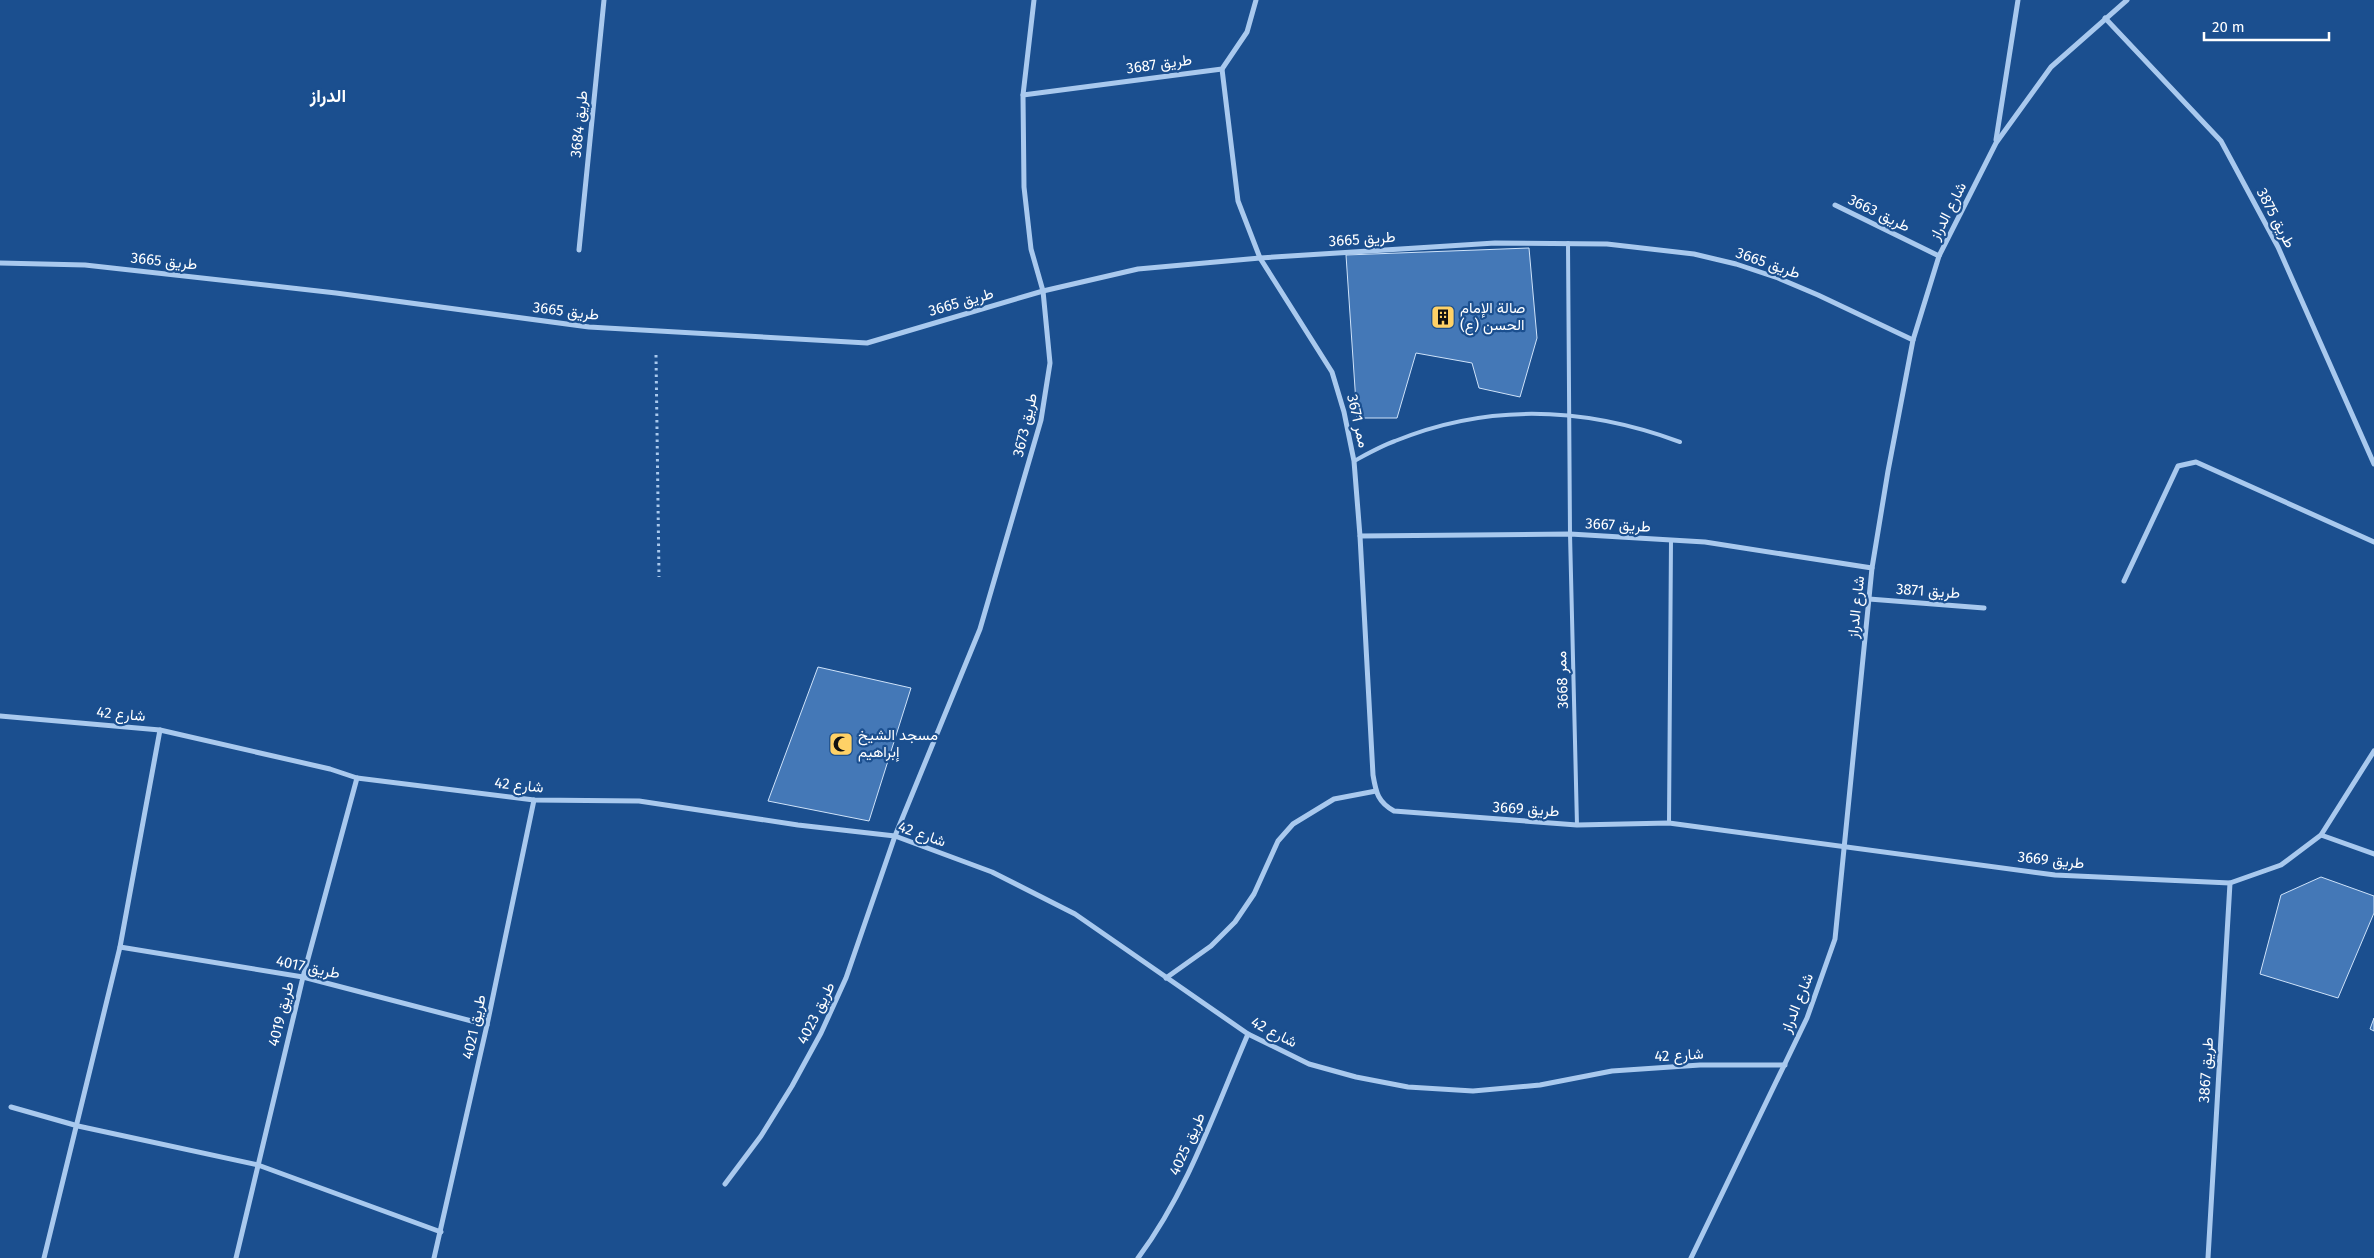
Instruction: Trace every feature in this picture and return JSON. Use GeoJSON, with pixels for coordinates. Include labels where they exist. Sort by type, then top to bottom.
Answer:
{"type":"FeatureCollection","features":[{"type":"Feature","properties":{"kind":"street","name":"طريق 3684"},"geometry":{"type":"LineString","coordinates":[[579,250],[604,0]]}},
{"type":"Feature","properties":{"kind":"street","name":"طريق 3673"},"geometry":{"type":"LineString","coordinates":[[896,836],[980,629],[1041,420],[1050,363],[1043,291],[1031,249],[1024,187],[1023,95],[1034,0]]}},
{"type":"Feature","properties":{"kind":"street"},"geometry":{"type":"LineString","coordinates":[[1222,69],[1247,32],[1256,0]]}},
{"type":"Feature","properties":{"kind":"street"},"geometry":{"type":"LineString","coordinates":[[1996,143],[2018,0]]}},
{"type":"Feature","properties":{"kind":"street","name":"شارع الدراز"},"geometry":{"type":"LineString","coordinates":[[1691,1258],[1785,1065],[1806,1018],[1835,939],[1872,568],[1913,340],[1939,256],[1996,143],[2051,67],[2127,0]]}},
{"type":"Feature","properties":{"kind":"street","name":"طريق 3875"},"geometry":{"type":"LineString","coordinates":[[2105,18],[2221,141],[2278,247],[2374,464]]}},
{"type":"Feature","properties":{"kind":"street","name":"طريق 3687"},"geometry":{"type":"LineString","coordinates":[[1023,95],[1222,69]]}},
{"type":"Feature","properties":{"kind":"street","name":"ممر 3671"},"geometry":{"type":"LineString","coordinates":[[1222,69],[1238,202],[1260,258],[1332,372],[1344,412],[1354,461],[1360,536],[1373,775],[1376,791],[1383,804]]}},
{"type":"Feature","properties":{"kind":"street","name":"طريق 3663"},"geometry":{"type":"LineString","coordinates":[[1835,205],[1939,256]]}},
{"type":"Feature","properties":{"kind":"street","name":"طريق 3665"},"geometry":{"type":"LineString","coordinates":[[0,263],[85,265],[336,293],[589,327],[867,343],[1043,291],[1138,269],[1260,258],[1495,243],[1568,243],[1651,247],[1694,254],[1736,264],[1786,281],[1913,340]]}},
{"type":"Feature","properties":{"kind":"street"},"geometry":{"type":"LineString","coordinates":[[2124,581],[2178,466],[2196,462],[2374,542]]}},
{"type":"Feature","properties":{"kind":"street","name":"طريق 3667"},"geometry":{"type":"LineString","coordinates":[[1360,536],[1570,534],[1705,542],[1872,568]]}},
{"type":"Feature","properties":{"kind":"street","name":"طريق 3871"},"geometry":{"type":"LineString","coordinates":[[1869,599],[1984,608]]}},
{"type":"Feature","properties":{"kind":"street","name":"شارع 42"},"geometry":{"type":"LineString","coordinates":[[0,716],[160,730],[330,769],[357,778],[534,800],[639,801],[798,825],[896,836],[992,872],[1075,914],[1248,1034],[1309,1064],[1356,1077],[1408,1087],[1472,1091],[1540,1085],[1612,1071],[1700,1065],[1785,1065]]}},
{"type":"Feature","properties":{"kind":"street"},"geometry":{"type":"LineString","coordinates":[[44,1258],[78,1126],[120,947],[160,730]]}},
{"type":"Feature","properties":{"kind":"street","name":"طريق 3669"},"geometry":{"type":"LineString","coordinates":[[1383,804],[1394,811],[1410,813],[1577,825],[1669,823],[2056,875],[2230,883],[2281,865],[2321,835],[2374,751]]}},
{"type":"Feature","properties":{"kind":"street","name":"طريق 4019"},"geometry":{"type":"LineString","coordinates":[[236,1258],[303,977],[357,778]]}},
{"type":"Feature","properties":{"kind":"street"},"geometry":{"type":"LineString","coordinates":[[1166,978],[1211,946],[1235,922],[1254,894],[1278,841],[1293,824],[1334,799],[1376,791]]}},
{"type":"Feature","properties":{"kind":"street","name":"طريق 4021"},"geometry":{"type":"LineString","coordinates":[[434,1258],[487,1025],[534,800]]}},
{"type":"Feature","properties":{"kind":"street"},"geometry":{"type":"LineString","coordinates":[[2321,835],[2374,854]]}},
{"type":"Feature","properties":{"kind":"street","name":"طريق 4023"},"geometry":{"type":"LineString","coordinates":[[725,1184],[761,1136],[821,1034],[846,978],[896,836]]}},
{"type":"Feature","properties":{"kind":"street","name":"طريق 3867"},"geometry":{"type":"LineString","coordinates":[[2208,1258],[2230,883]]}},
{"type":"Feature","properties":{"kind":"street","name":"طريق 4017"},"geometry":{"type":"LineString","coordinates":[[120,947],[303,977],[487,1025]]}},
{"type":"Feature","properties":{"kind":"street","name":"طريق 4025"},"geometry":{"type":"LineString","coordinates":[[1138,1258],[1156,1234],[1188,1174],[1248,1034]]}},
{"type":"Feature","properties":{"kind":"street"},"geometry":{"type":"LineString","coordinates":[[11,1107],[78,1126],[258,1165],[440,1232]]}},
{"type":"Feature","properties":{"kind":"lane","name":"ممر 3668"},"geometry":{"type":"LineString","coordinates":[[1568,243],[1568,414],[1577,825]]}},
{"type":"Feature","properties":{"kind":"lane"},"geometry":{"type":"LineString","coordinates":[[1354,461],[1394,441],[1436,426],[1480,417],[1524,413],[1568,414],[1606,419],[1644,428],[1680,442]]}},
{"type":"Feature","properties":{"kind":"lane"},"geometry":{"type":"LineString","coordinates":[[1669,823],[1671,540]]}},
{"type":"Feature","properties":{"kind":"path"},"geometry":{"type":"LineString","coordinates":[[655,377],[659,577]]}},
{"type":"Feature","properties":{"kind":"building","name":"صالة الإمام الحسن (ع)"},"geometry":{"type":"Polygon","coordinates":[[[1529,248],[1537,338],[1520,397],[1479,388],[1472,363],[1416,353],[1397,418],[1357,418],[1346,255],[1529,248]]]}},
{"type":"Feature","properties":{"kind":"building","name":"مسجد الشيخ إبراهيم"},"geometry":{"type":"Polygon","coordinates":[[[818,667],[911,688],[869,821],[768,801],[818,667]]]}},
{"type":"Feature","properties":{"kind":"building"},"geometry":{"type":"Polygon","coordinates":[[[2321,877],[2374,896],[2374,913],[2338,998],[2260,974],[2281,895],[2321,877]]]}},
{"type":"Feature","properties":{"kind":"building"},"geometry":{"type":"Polygon","coordinates":[[[2374,1018],[2374,1031],[2370,1029],[2374,1018]]]}},
{"type":"Feature","properties":{"kind":"place","name":"صالة الإمام الحسن (ع)"},"geometry":{"type":"Point","coordinates":[1443,317]}},
{"type":"Feature","properties":{"kind":"place","name":"مسجد الشيخ إبراهيم"},"geometry":{"type":"Point","coordinates":[841,744]}},
{"type":"Feature","properties":{"kind":"district","name":"الدراز"},"geometry":{"type":"Point","coordinates":[328,96]}}]}
